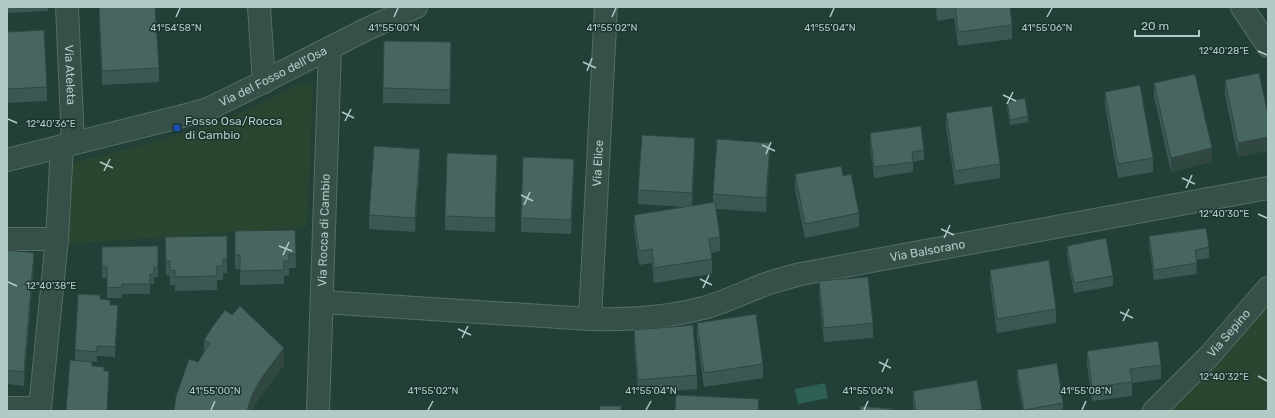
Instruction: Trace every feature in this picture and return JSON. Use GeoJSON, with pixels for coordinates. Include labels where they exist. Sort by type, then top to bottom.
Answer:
{"type":"FeatureCollection","features":[{"type":"Feature","properties":{"kind":"street","name":"Via Ateleta"},"geometry":{"type":"LineString","coordinates":[[7,408],[40,408],[67,144],[67,7]]}},
{"type":"Feature","properties":{"kind":"street"},"geometry":{"type":"LineString","coordinates":[[259,7],[264,82]]}},
{"type":"Feature","properties":{"kind":"street","name":"Via del Fosso dell'Osa"},"geometry":{"type":"LineString","coordinates":[[7,160],[189,114],[216,105],[367,29],[416,7]]}},
{"type":"Feature","properties":{"kind":"street","name":"Via Elice"},"geometry":{"type":"LineString","coordinates":[[590,319],[606,7]]}},
{"type":"Feature","properties":{"kind":"street"},"geometry":{"type":"LineString","coordinates":[[1242,7],[1268,46]]}},
{"type":"Feature","properties":{"kind":"street","name":"Via Rocca di Cambio"},"geometry":{"type":"LineString","coordinates":[[318,411],[330,48]]}},
{"type":"Feature","properties":{"kind":"street","name":"Via Balsorano"},"geometry":{"type":"LineString","coordinates":[[322,302],[590,319],[633,319],[685,312],[724,302],[766,284],[801,274],[1268,188]]}},
{"type":"Feature","properties":{"kind":"street"},"geometry":{"type":"LineString","coordinates":[[7,239],[57,239]]}},
{"type":"Feature","properties":{"kind":"street","name":"Via Sepino"},"geometry":{"type":"LineString","coordinates":[[1154,411],[1215,349],[1268,288]]}},
{"type":"Feature","properties":{"kind":"shaded area"},"geometry":{"type":"Polygon","coordinates":[[[308,84],[313,88],[307,227],[66,244],[72,163],[207,127],[239,114],[291,88],[308,84]]]}},
{"type":"Feature","properties":{"kind":"shaded area"},"geometry":{"type":"Polygon","coordinates":[[[1268,288],[1268,411],[1151,411],[1268,288]]]}},
{"type":"Feature","properties":{"kind":"shaded area"},"geometry":{"type":"Polygon","coordinates":[[[825,383],[828,398],[798,404],[795,389],[825,383]]]}},
{"type":"Feature","properties":{"kind":"building"},"geometry":{"type":"Polygon","coordinates":[[[99,7],[155,7],[159,68],[102,71],[99,7]]]}},
{"type":"Feature","properties":{"kind":"building"},"geometry":{"type":"Polygon","coordinates":[[[955,7],[1010,7],[1012,25],[958,32],[955,7]]]}},
{"type":"Feature","properties":{"kind":"building"},"geometry":{"type":"Polygon","coordinates":[[[44,30],[47,87],[7,89],[7,32],[44,30]]]}},
{"type":"Feature","properties":{"kind":"building"},"geometry":{"type":"Polygon","coordinates":[[[384,41],[451,42],[450,90],[383,88],[384,41]]]}},
{"type":"Feature","properties":{"kind":"building"},"geometry":{"type":"Polygon","coordinates":[[[1259,73],[1268,115],[1268,137],[1238,143],[1225,80],[1259,73]]]}},
{"type":"Feature","properties":{"kind":"building"},"geometry":{"type":"Polygon","coordinates":[[[1195,74],[1212,148],[1171,158],[1154,83],[1195,74]]]}},
{"type":"Feature","properties":{"kind":"building"},"geometry":{"type":"Polygon","coordinates":[[[1140,85],[1153,158],[1118,164],[1105,92],[1140,85]]]}},
{"type":"Feature","properties":{"kind":"building"},"geometry":{"type":"Polygon","coordinates":[[[1025,98],[1028,116],[1010,120],[1007,102],[1025,98]]]}},
{"type":"Feature","properties":{"kind":"building"},"geometry":{"type":"Polygon","coordinates":[[[992,106],[1000,164],[955,171],[946,113],[992,106]]]}},
{"type":"Feature","properties":{"kind":"building"},"geometry":{"type":"Polygon","coordinates":[[[921,126],[924,150],[912,152],[913,162],[874,167],[870,133],[921,126]]]}},
{"type":"Feature","properties":{"kind":"building"},"geometry":{"type":"Polygon","coordinates":[[[642,135],[695,138],[692,193],[638,190],[642,135]]]}},
{"type":"Feature","properties":{"kind":"building"},"geometry":{"type":"Polygon","coordinates":[[[717,139],[770,143],[766,198],[713,194],[717,139]]]}},
{"type":"Feature","properties":{"kind":"building"},"geometry":{"type":"Polygon","coordinates":[[[374,146],[420,149],[415,218],[369,215],[374,146]]]}},
{"type":"Feature","properties":{"kind":"building"},"geometry":{"type":"Polygon","coordinates":[[[447,153],[497,155],[495,218],[445,216],[447,153]]]}},
{"type":"Feature","properties":{"kind":"building"},"geometry":{"type":"Polygon","coordinates":[[[523,157],[574,159],[571,220],[521,218],[523,157]]]}},
{"type":"Feature","properties":{"kind":"building"},"geometry":{"type":"Polygon","coordinates":[[[841,166],[843,176],[851,174],[859,213],[805,224],[795,174],[841,166]]]}},
{"type":"Feature","properties":{"kind":"building"},"geometry":{"type":"Polygon","coordinates":[[[715,202],[720,237],[709,239],[712,259],[654,268],[652,249],[639,251],[634,215],[715,202]]]}},
{"type":"Feature","properties":{"kind":"building"},"geometry":{"type":"Polygon","coordinates":[[[1206,228],[1209,247],[1195,250],[1197,263],[1154,270],[1149,236],[1206,228]]]}},
{"type":"Feature","properties":{"kind":"building"},"geometry":{"type":"Polygon","coordinates":[[[295,230],[296,254],[289,254],[289,261],[284,261],[284,270],[240,271],[240,255],[235,255],[235,231],[295,230]]]}},
{"type":"Feature","properties":{"kind":"building"},"geometry":{"type":"Polygon","coordinates":[[[227,236],[227,259],[223,259],[223,266],[217,266],[217,276],[175,277],[175,270],[170,271],[170,261],[166,261],[165,237],[227,236]]]}},
{"type":"Feature","properties":{"kind":"building"},"geometry":{"type":"Polygon","coordinates":[[[1106,238],[1113,276],[1074,283],[1067,246],[1106,238]]]}},
{"type":"Feature","properties":{"kind":"building"},"geometry":{"type":"Polygon","coordinates":[[[158,246],[158,267],[154,267],[154,274],[150,274],[150,284],[122,284],[122,287],[107,288],[107,267],[102,267],[102,247],[158,246]]]}},
{"type":"Feature","properties":{"kind":"building"},"geometry":{"type":"Polygon","coordinates":[[[7,250],[34,253],[24,372],[7,370],[7,250]]]}},
{"type":"Feature","properties":{"kind":"building"},"geometry":{"type":"Polygon","coordinates":[[[1049,260],[1056,309],[997,319],[990,270],[1049,260]]]}},
{"type":"Feature","properties":{"kind":"building"},"geometry":{"type":"Polygon","coordinates":[[[868,277],[873,323],[824,328],[819,281],[868,277]]]}},
{"type":"Feature","properties":{"kind":"building"},"geometry":{"type":"Polygon","coordinates":[[[78,294],[100,295],[100,299],[110,300],[110,305],[118,305],[115,347],[97,346],[97,352],[75,350],[78,294]]]}},
{"type":"Feature","properties":{"kind":"building"},"geometry":{"type":"Polygon","coordinates":[[[240,306],[284,348],[262,377],[252,395],[247,411],[174,411],[176,396],[189,359],[198,362],[210,343],[204,340],[225,310],[232,315],[240,306]]]}},
{"type":"Feature","properties":{"kind":"building"},"geometry":{"type":"Polygon","coordinates":[[[756,314],[763,364],[704,373],[697,323],[756,314]]]}},
{"type":"Feature","properties":{"kind":"building"},"geometry":{"type":"Polygon","coordinates":[[[693,325],[697,375],[638,380],[634,330],[693,325]]]}},
{"type":"Feature","properties":{"kind":"building"},"geometry":{"type":"Polygon","coordinates":[[[1158,341],[1161,365],[1130,369],[1132,382],[1092,387],[1087,351],[1158,341]]]}},
{"type":"Feature","properties":{"kind":"building"},"geometry":{"type":"Polygon","coordinates":[[[70,360],[92,362],[92,366],[104,367],[104,371],[109,371],[107,411],[66,411],[70,360]]]}},
{"type":"Feature","properties":{"kind":"building"},"geometry":{"type":"Polygon","coordinates":[[[1057,363],[1063,403],[1024,410],[1017,370],[1057,363]]]}},
{"type":"Feature","properties":{"kind":"building"},"geometry":{"type":"Polygon","coordinates":[[[977,380],[982,409],[968,411],[916,411],[913,391],[977,380]]]}},
{"type":"Feature","properties":{"kind":"building"},"geometry":{"type":"Polygon","coordinates":[[[676,395],[759,399],[758,411],[675,411],[676,395]]]}},
{"type":"Feature","properties":{"kind":"building"},"geometry":{"type":"Polygon","coordinates":[[[600,406],[621,406],[621,411],[600,411],[600,406]]]}},
{"type":"Feature","properties":{"kind":"building"},"geometry":{"type":"Polygon","coordinates":[[[860,406],[892,409],[892,411],[860,411],[860,406]]]}},
{"type":"Feature","properties":{"kind":"place","name":"Fosso Osa/Rocca di Cambio"},"geometry":{"type":"Point","coordinates":[177,128]}}]}
